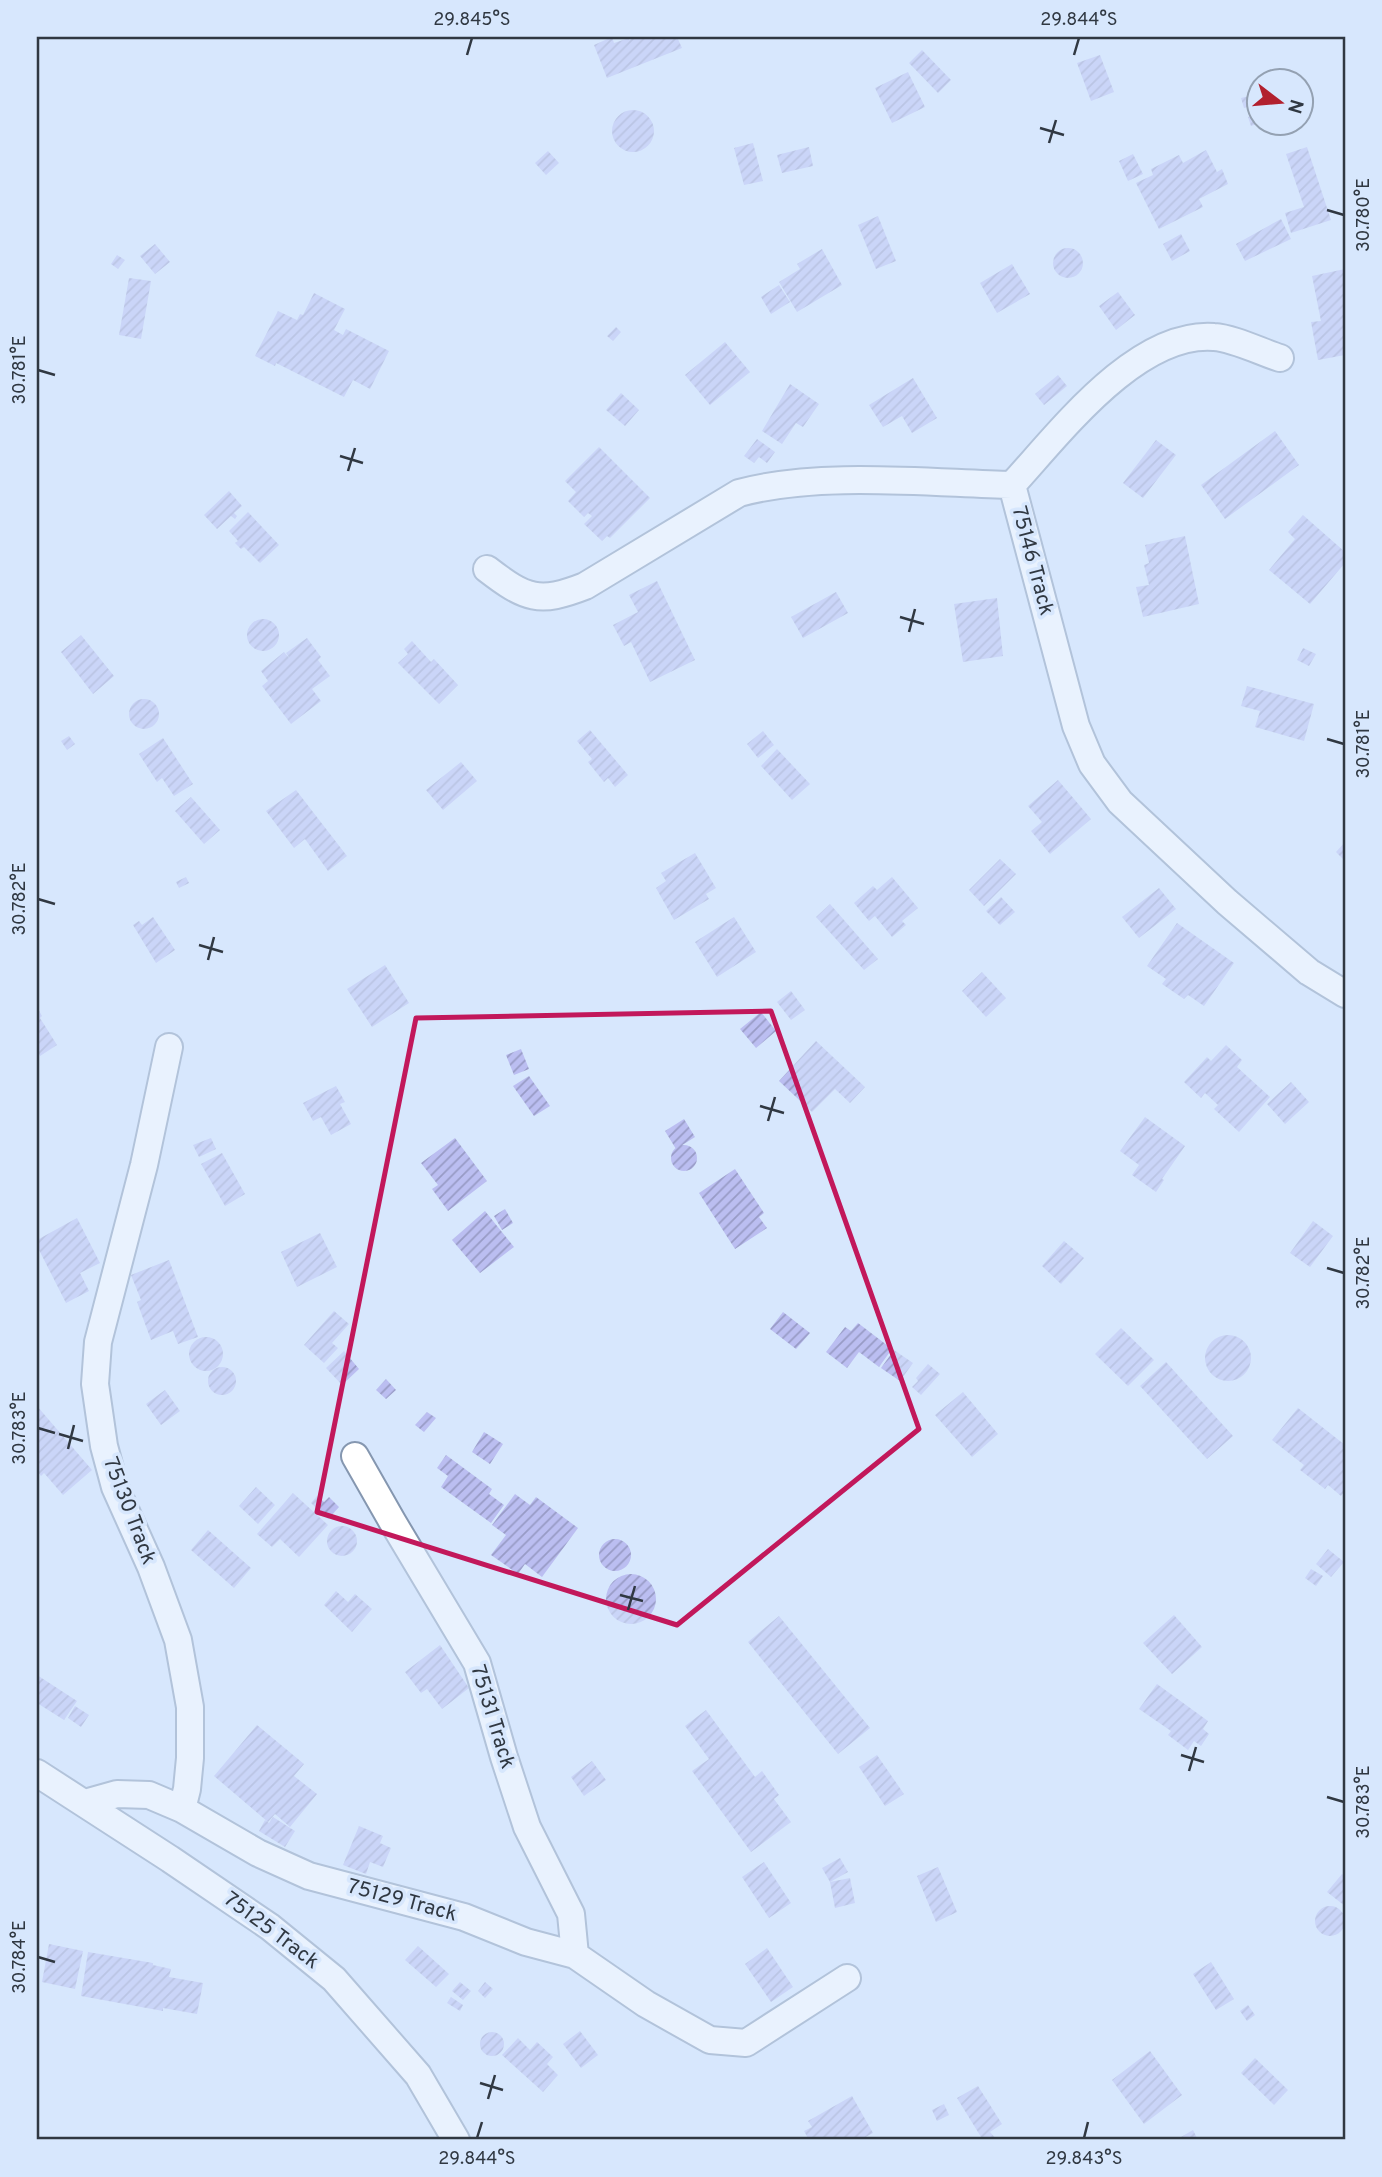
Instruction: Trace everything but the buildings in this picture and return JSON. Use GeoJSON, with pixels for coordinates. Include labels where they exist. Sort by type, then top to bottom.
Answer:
{"type":"FeatureCollection","features":[{"type":"Feature","properties":{"kind":"street"},"geometry":{"type":"LineString","coordinates":[[1012,485],[1096,394],[1131,365],[1170,344],[1191,338],[1215,337],[1280,358]]}},
{"type":"Feature","properties":{"kind":"street","name":"75146 Track"},"geometry":{"type":"LineString","coordinates":[[487,569],[518,590],[535,596],[558,596],[585,586],[739,494],[765,486],[839,481],[1012,485],[1076,726],[1093,764],[1120,802],[1227,902],[1309,972],[1345,994]]}},
{"type":"Feature","properties":{"kind":"street","name":"75130 Track"},"geometry":{"type":"LineString","coordinates":[[169,1048],[144,1165],[98,1342],[95,1384],[104,1446],[115,1487],[151,1567],[178,1640],[190,1707],[190,1758],[187,1789],[181,1809]]}},
{"type":"Feature","properties":{"kind":"street","name":"75131 Track"},"geometry":{"type":"LineString","coordinates":[[355,1456],[477,1663],[527,1827],[571,1914],[575,1955]]}},
{"type":"Feature","properties":{"kind":"street","name":"75125 Track"},"geometry":{"type":"LineString","coordinates":[[37,1773],[270,1927],[334,1979],[418,2075],[456,2140]]}},
{"type":"Feature","properties":{"kind":"street","name":"75129 Track"},"geometry":{"type":"LineString","coordinates":[[85,1803],[117,1794],[149,1795],[181,1809],[258,1853],[309,1876],[464,1917],[526,1942],[575,1955],[646,2004],[710,2040],[746,2043],[847,1978]]}},
{"type":"Feature","properties":{"kind":"highlighted area"},"geometry":{"type":"Polygon","coordinates":[[[771,1011],[919,1429],[677,1625],[317,1512],[416,1018],[771,1011]]]}}]}
